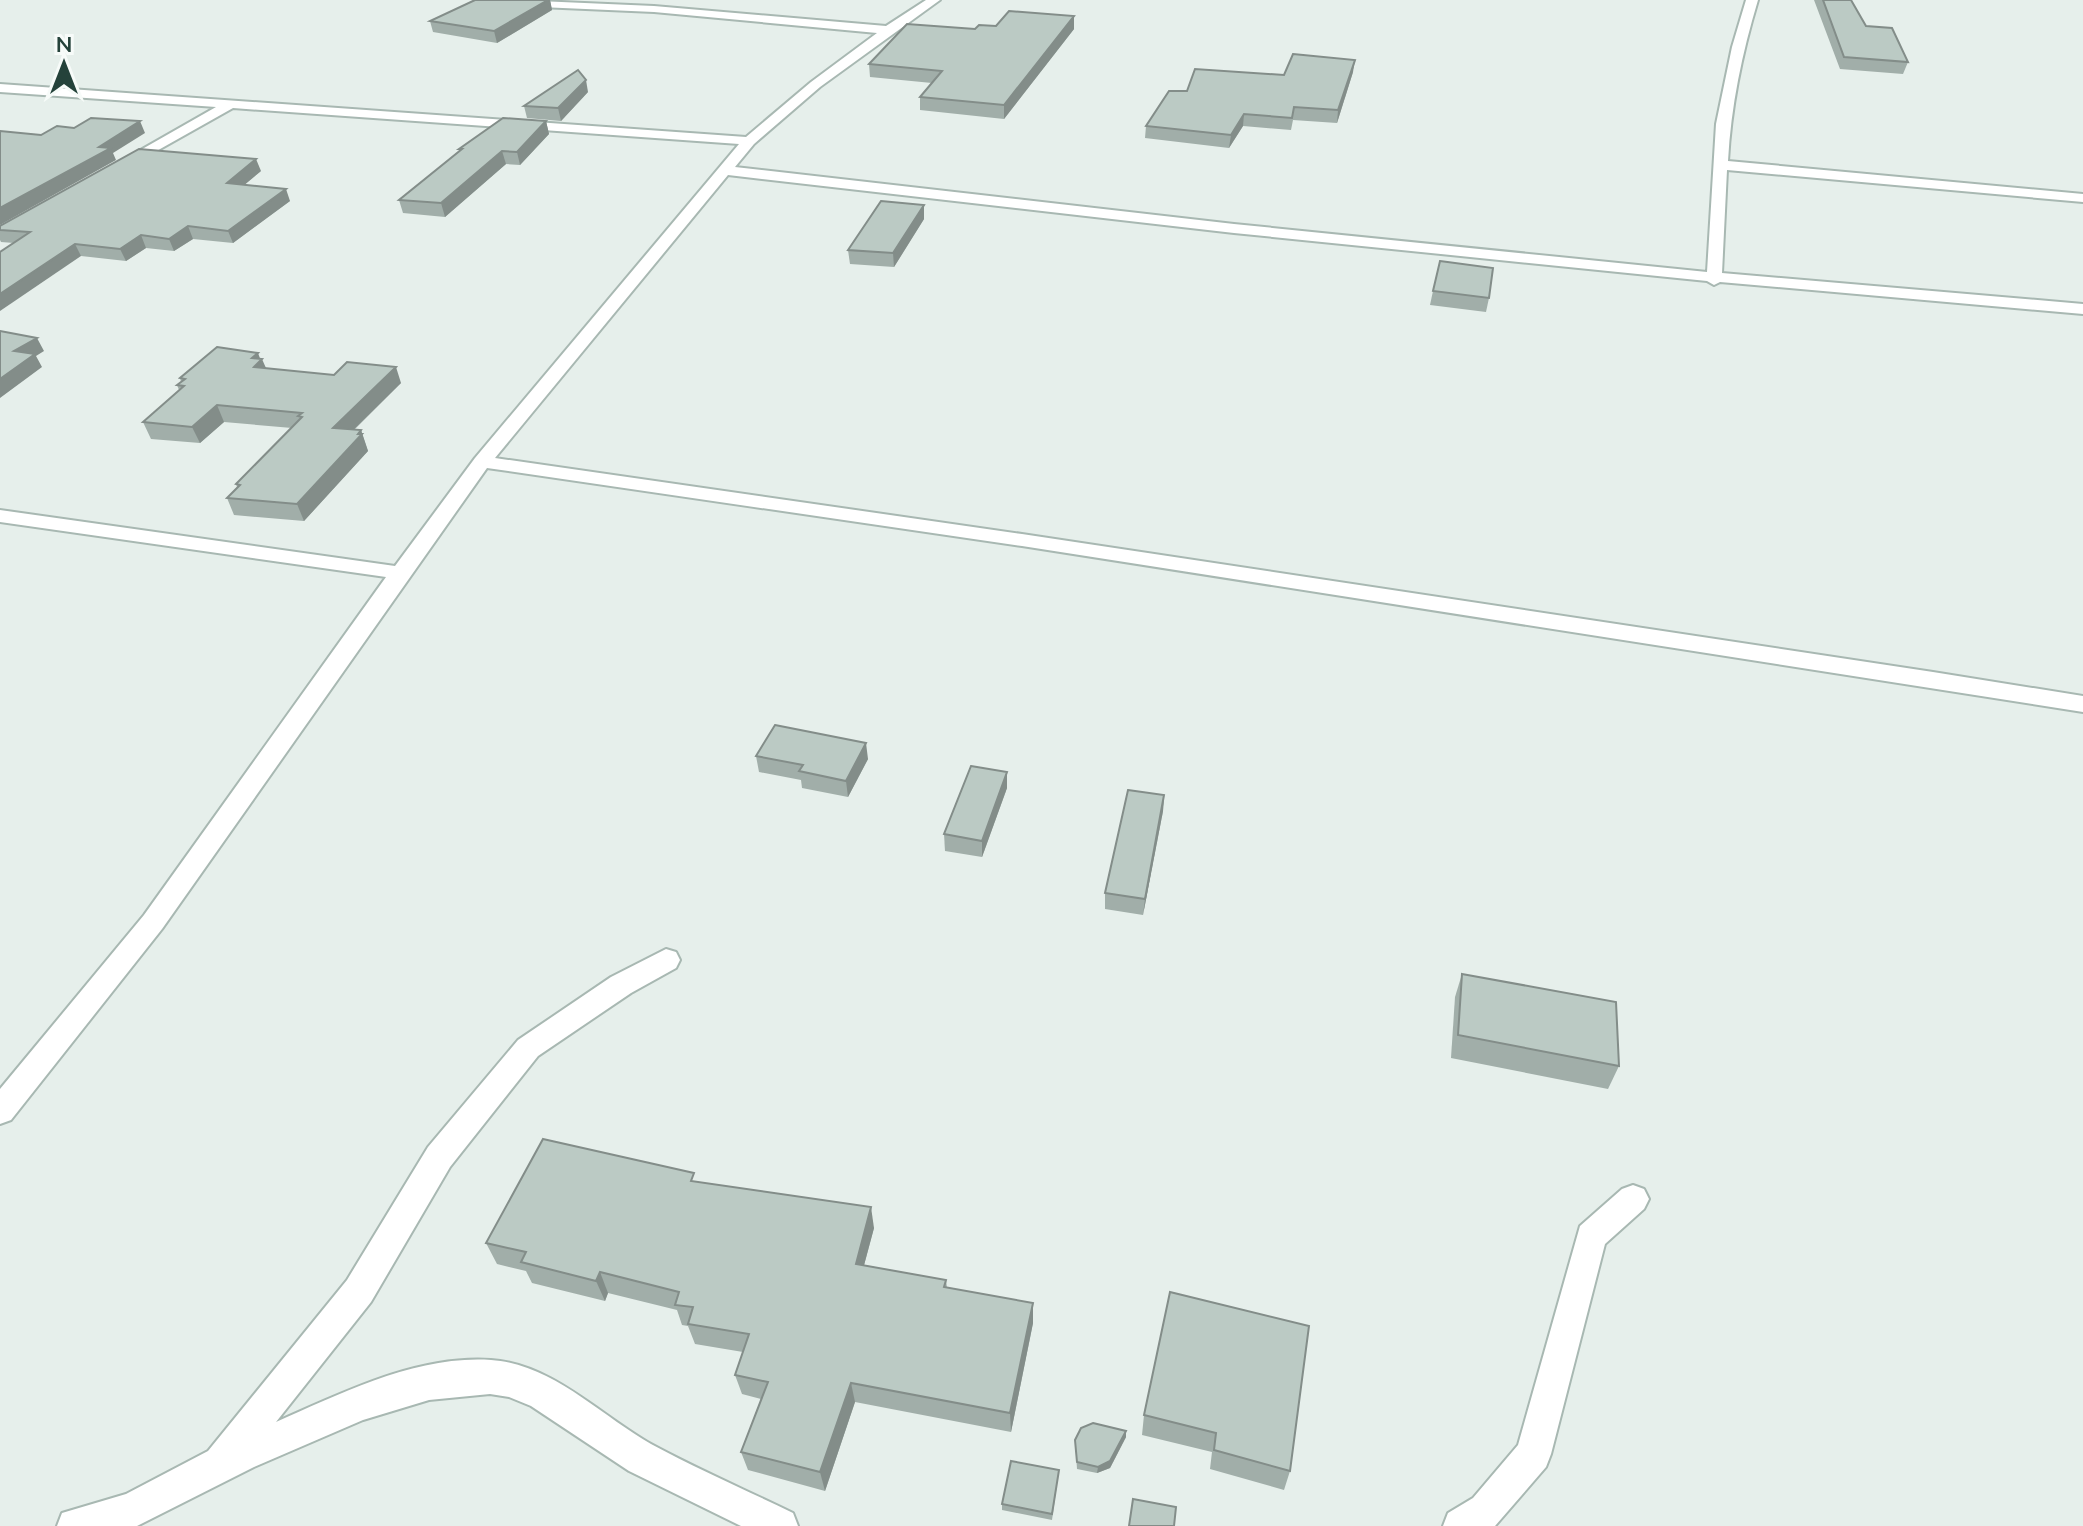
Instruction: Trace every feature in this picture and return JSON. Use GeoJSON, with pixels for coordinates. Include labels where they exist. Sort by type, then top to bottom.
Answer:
{"type":"FeatureCollection","features":[{"type":"Feature","properties":{"kind":"street"},"geometry":{"type":"LineString","coordinates":[[0,1111],[153,922],[482,462],[749,141],[792,103],[886,30],[934,0]]}},
{"type":"Feature","properties":{"kind":"street"},"geometry":{"type":"LineString","coordinates":[[1714,280],[1723,124],[1738,47],[1752,0]]}},
{"type":"Feature","properties":{"kind":"street"},"geometry":{"type":"LineString","coordinates":[[506,2],[603,3],[886,30]]}},
{"type":"Feature","properties":{"kind":"street"},"geometry":{"type":"LineString","coordinates":[[0,88],[749,141]]}},
{"type":"Feature","properties":{"kind":"street"},"geometry":{"type":"LineString","coordinates":[[107,174],[228,106]]}},
{"type":"Feature","properties":{"kind":"street"},"geometry":{"type":"LineString","coordinates":[[1721,165],[2083,198]]}},
{"type":"Feature","properties":{"kind":"street"},"geometry":{"type":"LineString","coordinates":[[725,170],[1001,204],[1714,280],[2083,309]]}},
{"type":"Feature","properties":{"kind":"street"},"geometry":{"type":"LineString","coordinates":[[482,462],[1022,540],[2083,704]]}},
{"type":"Feature","properties":{"kind":"street"},"geometry":{"type":"LineString","coordinates":[[0,516],[400,573]]}},
{"type":"Feature","properties":{"kind":"street"},"geometry":{"type":"LineString","coordinates":[[220,1463],[359,1291],[439,1157],[528,1048],[621,985],[666,960]]}},
{"type":"Feature","properties":{"kind":"street"},"geometry":{"type":"LineString","coordinates":[[1461,1526],[1486,1511],[1533,1454],[1591,1236],[1633,1199]]}},
{"type":"Feature","properties":{"kind":"street"},"geometry":{"type":"LineString","coordinates":[[75,1526],[103,1523],[220,1463],[374,1399],[434,1383],[491,1377],[542,1392],[621,1447],[780,1526]]}},
{"type":"Feature","properties":{"kind":"building"},"geometry":{"type":"Polygon","coordinates":[[[475,0],[548,0],[494,31],[430,21],[475,0]]]}},
{"type":"Feature","properties":{"kind":"building"},"geometry":{"type":"Polygon","coordinates":[[[1823,0],[1851,0],[1866,26],[1892,28],[1908,62],[1844,57],[1823,0]]]}},
{"type":"Feature","properties":{"kind":"building"},"geometry":{"type":"Polygon","coordinates":[[[1009,11],[1074,16],[1004,105],[920,97],[942,71],[869,64],[907,24],[975,29],[979,25],[996,26],[1009,11]]]}},
{"type":"Feature","properties":{"kind":"building"},"geometry":{"type":"Polygon","coordinates":[[[1293,54],[1355,60],[1338,110],[1294,107],[1292,118],[1244,114],[1231,135],[1146,126],[1169,91],[1187,91],[1195,69],[1284,75],[1293,54]]]}},
{"type":"Feature","properties":{"kind":"building"},"geometry":{"type":"Polygon","coordinates":[[[578,70],[586,80],[558,108],[524,106],[578,70]]]}},
{"type":"Feature","properties":{"kind":"building"},"geometry":{"type":"Polygon","coordinates":[[[91,118],[140,121],[99,147],[111,148],[0,208],[0,131],[41,135],[57,126],[74,128],[91,118]]]}},
{"type":"Feature","properties":{"kind":"building"},"geometry":{"type":"Polygon","coordinates":[[[503,118],[546,121],[517,152],[502,151],[441,203],[399,200],[462,149],[459,149],[503,118]]]}},
{"type":"Feature","properties":{"kind":"building"},"geometry":{"type":"Polygon","coordinates":[[[139,149],[256,159],[227,183],[286,189],[228,231],[188,226],[169,239],[141,235],[120,249],[75,244],[0,294],[0,252],[30,232],[0,230],[0,226],[139,149]]]}},
{"type":"Feature","properties":{"kind":"building"},"geometry":{"type":"Polygon","coordinates":[[[881,201],[924,205],[893,253],[848,250],[881,201]]]}},
{"type":"Feature","properties":{"kind":"building"},"geometry":{"type":"Polygon","coordinates":[[[1440,261],[1493,268],[1489,298],[1433,291],[1440,261]]]}},
{"type":"Feature","properties":{"kind":"building"},"geometry":{"type":"Polygon","coordinates":[[[0,331],[37,338],[14,351],[35,354],[0,379],[0,331]]]}},
{"type":"Feature","properties":{"kind":"building"},"geometry":{"type":"Polygon","coordinates":[[[217,347],[258,353],[252,358],[262,359],[254,367],[334,375],[347,362],[396,367],[333,428],[361,430],[358,434],[362,434],[297,504],[227,498],[240,485],[236,484],[302,417],[298,416],[302,413],[217,405],[192,427],[143,422],[184,386],[177,385],[185,379],[180,378],[217,347]]]}},
{"type":"Feature","properties":{"kind":"building"},"geometry":{"type":"Polygon","coordinates":[[[775,725],[866,743],[846,781],[799,771],[803,765],[756,756],[775,725]]]}},
{"type":"Feature","properties":{"kind":"building"},"geometry":{"type":"Polygon","coordinates":[[[971,766],[1007,772],[982,841],[944,834],[971,766]]]}},
{"type":"Feature","properties":{"kind":"building"},"geometry":{"type":"Polygon","coordinates":[[[1128,790],[1164,795],[1145,899],[1105,893],[1128,790]]]}},
{"type":"Feature","properties":{"kind":"building"},"geometry":{"type":"Polygon","coordinates":[[[1462,974],[1616,1002],[1619,1066],[1458,1035],[1462,974]]]}},
{"type":"Feature","properties":{"kind":"building"},"geometry":{"type":"Polygon","coordinates":[[[543,1139],[694,1173],[691,1181],[871,1207],[856,1264],[946,1280],[944,1287],[1033,1303],[1010,1413],[851,1383],[820,1472],[741,1452],[768,1382],[735,1375],[749,1334],[688,1324],[693,1307],[675,1305],[679,1292],[600,1272],[596,1281],[521,1262],[526,1252],[486,1243],[543,1139]]]}},
{"type":"Feature","properties":{"kind":"building"},"geometry":{"type":"Polygon","coordinates":[[[1170,1292],[1309,1326],[1290,1471],[1214,1450],[1216,1433],[1144,1415],[1170,1292]]]}},
{"type":"Feature","properties":{"kind":"building"},"geometry":{"type":"Polygon","coordinates":[[[1093,1423],[1126,1431],[1110,1461],[1098,1467],[1077,1462],[1075,1440],[1081,1428],[1093,1423]]]}},
{"type":"Feature","properties":{"kind":"building"},"geometry":{"type":"Polygon","coordinates":[[[1011,1461],[1059,1470],[1052,1514],[1002,1504],[1011,1461]]]}},
{"type":"Feature","properties":{"kind":"building"},"geometry":{"type":"Polygon","coordinates":[[[1133,1499],[1176,1507],[1174,1526],[1129,1526],[1133,1499]]]}}]}
